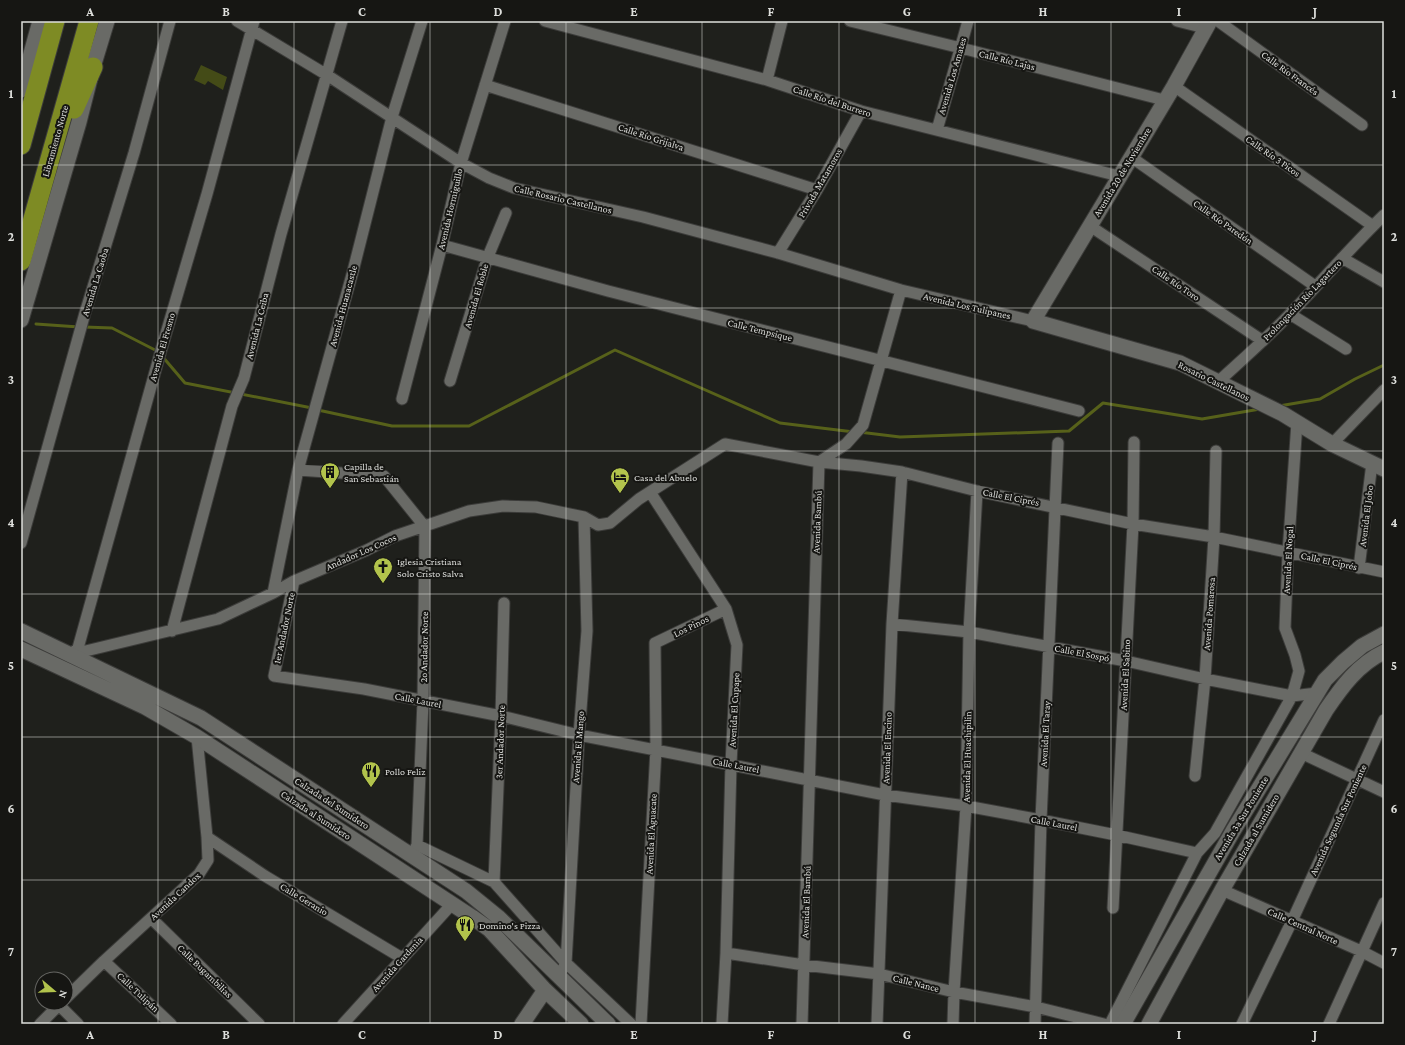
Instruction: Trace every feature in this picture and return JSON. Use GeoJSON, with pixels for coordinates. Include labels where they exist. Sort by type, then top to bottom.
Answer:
{"type":"FeatureCollection","features":[{"type":"Feature","properties":{"kind":"highway"},"geometry":{"type":"LineString","coordinates":[[21,145],[55,21]]}},
{"type":"Feature","properties":{"kind":"highway","name":"Libramiento Norte"},"geometry":{"type":"LineString","coordinates":[[21,261],[89,21]]}},
{"type":"Feature","properties":{"kind":"highway"},"geometry":{"type":"LineString","coordinates":[[45,176],[93,67]]}},
{"type":"Feature","properties":{"kind":"main road"},"geometry":{"type":"LineString","coordinates":[[21,90],[40,21]]}},
{"type":"Feature","properties":{"kind":"main road"},"geometry":{"type":"LineString","coordinates":[[21,320],[107,21]]}},
{"type":"Feature","properties":{"kind":"main road","name":"Avenida 20 de Noviembre"},"geometry":{"type":"LineString","coordinates":[[1033,321],[1211,23]]}},
{"type":"Feature","properties":{"kind":"main road","name":"Rosario Castellanos"},"geometry":{"type":"LineString","coordinates":[[1033,321],[1180,364],[1218,381],[1252,400],[1283,414],[1332,444],[1378,466]]}},
{"type":"Feature","properties":{"kind":"main road","name":"Calzada del Sumidero"},"geometry":{"type":"LineString","coordinates":[[21,631],[201,718],[319,795],[414,850],[563,969],[608,1024]]}},
{"type":"Feature","properties":{"kind":"main road","name":"Avenida 3a Sur Poniente"},"geometry":{"type":"LineString","coordinates":[[1123,1024],[1233,831],[1325,680],[1362,646],[1384,634]]}},
{"type":"Feature","properties":{"kind":"main road","name":"Calzada al Sumidero"},"geometry":{"type":"LineString","coordinates":[[21,649],[145,706],[197,737],[490,928],[545,990],[581,1024]]}},
{"type":"Feature","properties":{"kind":"main road","name":"Calzada al Sumidero"},"geometry":{"type":"LineString","coordinates":[[1149,1024],[1209,913],[1326,710],[1340,689],[1359,668],[1384,652]]}},
{"type":"Feature","properties":{"kind":"main road"},"geometry":{"type":"LineString","coordinates":[[307,810],[319,795]]}},
{"type":"Feature","properties":{"kind":"main road"},"geometry":{"type":"LineString","coordinates":[[1192,903],[1209,913]]}},
{"type":"Feature","properties":{"kind":"main road"},"geometry":{"type":"LineString","coordinates":[[522,1024],[545,990]]}},
{"type":"Feature","properties":{"kind":"street","name":"Avenida La Caoba"},"geometry":{"type":"LineString","coordinates":[[21,543],[85,313],[134,153],[170,21]]}},
{"type":"Feature","properties":{"kind":"street","name":"Calle Rosario Castellanos"},"geometry":{"type":"LineString","coordinates":[[237,21],[253,25],[461,164],[514,188],[643,216],[778,253],[901,290]]}},
{"type":"Feature","properties":{"kind":"street","name":"Avenida La Ceiba"},"geometry":{"type":"LineString","coordinates":[[172,631],[232,406],[244,378],[281,234],[342,21]]}},
{"type":"Feature","properties":{"kind":"street","name":"Avenida Huanacastle"},"geometry":{"type":"LineString","coordinates":[[273,593],[298,470],[353,271],[392,117],[422,21]]}},
{"type":"Feature","properties":{"kind":"street","name":"Avenida Hormiguillo"},"geometry":{"type":"LineString","coordinates":[[402,399],[442,245],[461,164],[505,21]]}},
{"type":"Feature","properties":{"kind":"street","name":"Calle Río del Burrero"},"geometry":{"type":"LineString","coordinates":[[545,21],[768,80],[861,111],[1119,176]]}},
{"type":"Feature","properties":{"kind":"street"},"geometry":{"type":"LineString","coordinates":[[768,80],[782,21]]}},
{"type":"Feature","properties":{"kind":"street","name":"Calle Río Lajas"},"geometry":{"type":"LineString","coordinates":[[850,21],[1164,100]]}},
{"type":"Feature","properties":{"kind":"street","name":"Avenida Los Amates"},"geometry":{"type":"LineString","coordinates":[[937,130],[968,21]]}},
{"type":"Feature","properties":{"kind":"street"},"geometry":{"type":"LineString","coordinates":[[1177,21],[1211,23]]}},
{"type":"Feature","properties":{"kind":"street","name":"Calle Río Francés"},"geometry":{"type":"LineString","coordinates":[[1211,23],[1362,125]]}},
{"type":"Feature","properties":{"kind":"street","name":"Avenida El Fresno"},"geometry":{"type":"LineString","coordinates":[[67,671],[69,655],[78,648],[162,347],[207,194],[253,25]]}},
{"type":"Feature","properties":{"kind":"street","name":"Calle Río Grijalva"},"geometry":{"type":"LineString","coordinates":[[485,85],[817,190]]}},
{"type":"Feature","properties":{"kind":"street","name":"Calle Río 3 Picos"},"geometry":{"type":"LineString","coordinates":[[1174,86],[1373,226]]}},
{"type":"Feature","properties":{"kind":"street","name":"Privada Matamoros"},"geometry":{"type":"LineString","coordinates":[[778,253],[817,190],[861,111]]}},
{"type":"Feature","properties":{"kind":"street","name":"Calle Río Paredón"},"geometry":{"type":"LineString","coordinates":[[1130,157],[1316,286]]}},
{"type":"Feature","properties":{"kind":"street","name":"Avenida El Roble"},"geometry":{"type":"LineString","coordinates":[[450,381],[488,259],[506,213]]}},
{"type":"Feature","properties":{"kind":"street","name":"Prolongación Río Lagartero"},"geometry":{"type":"LineString","coordinates":[[1218,381],[1263,341],[1384,216]]}},
{"type":"Feature","properties":{"kind":"street","name":"Calle Río Toro"},"geometry":{"type":"LineString","coordinates":[[1090,226],[1263,341]]}},
{"type":"Feature","properties":{"kind":"street","name":"Calle Tempsique"},"geometry":{"type":"LineString","coordinates":[[442,245],[615,293],[1079,412]]}},
{"type":"Feature","properties":{"kind":"street"},"geometry":{"type":"LineString","coordinates":[[1342,258],[1384,282]]}},
{"type":"Feature","properties":{"kind":"street"},"geometry":{"type":"LineString","coordinates":[[819,462],[846,444],[863,425],[901,290]]}},
{"type":"Feature","properties":{"kind":"street","name":"Avenida Los Tulipanes"},"geometry":{"type":"LineString","coordinates":[[901,290],[1033,321]]}},
{"type":"Feature","properties":{"kind":"street"},"geometry":{"type":"LineString","coordinates":[[1290,314],[1346,349]]}},
{"type":"Feature","properties":{"kind":"street"},"geometry":{"type":"LineString","coordinates":[[1332,444],[1384,390]]}},
{"type":"Feature","properties":{"kind":"street","name":"Avenida El Nogal"},"geometry":{"type":"LineString","coordinates":[[1110,1024],[1198,853],[1215,833],[1292,696],[1299,671],[1285,628],[1288,553],[1297,422]]}},
{"type":"Feature","properties":{"kind":"street","name":"Avenida El Sabino"},"geometry":{"type":"LineString","coordinates":[[1113,908],[1133,524],[1134,442]]}},
{"type":"Feature","properties":{"kind":"street","name":"Avenida El Taray"},"geometry":{"type":"LineString","coordinates":[[1035,1024],[1041,820],[1058,443]]}},
{"type":"Feature","properties":{"kind":"street","name":"Calle El Ciprés"},"geometry":{"type":"LineString","coordinates":[[650,492],[725,444],[819,462],[902,472],[1133,524],[1214,537],[1384,572]]}},
{"type":"Feature","properties":{"kind":"street","name":"Avenida Pomarosa"},"geometry":{"type":"LineString","coordinates":[[1195,776],[1205,679],[1214,537],[1216,451]]}},
{"type":"Feature","properties":{"kind":"street","name":"Avenida Bambú"},"geometry":{"type":"LineString","coordinates":[[810,779],[819,462]]}},
{"type":"Feature","properties":{"kind":"street","name":"Avenida El Jobo"},"geometry":{"type":"LineString","coordinates":[[1359,568],[1378,466]]}},
{"type":"Feature","properties":{"kind":"street"},"geometry":{"type":"LineString","coordinates":[[298,470],[384,476],[425,527]]}},
{"type":"Feature","properties":{"kind":"street","name":"Avenida El Encino"},"geometry":{"type":"LineString","coordinates":[[877,1024],[892,624],[902,472]]}},
{"type":"Feature","properties":{"kind":"street","name":"Avenida El Huachipilin"},"geometry":{"type":"LineString","coordinates":[[954,1024],[954,992],[966,806],[969,632],[977,490]]}},
{"type":"Feature","properties":{"kind":"street","name":"Andador Los Cocos"},"geometry":{"type":"LineString","coordinates":[[69,655],[218,619],[273,593],[294,581],[368,550],[395,536],[469,511],[503,506],[536,507],[584,517],[598,525],[610,523],[639,499],[650,492]]}},
{"type":"Feature","properties":{"kind":"street","name":"Avenida El Cupape"},"geometry":{"type":"LineString","coordinates":[[650,492],[726,609],[737,645],[731,764],[726,953],[722,1024]]}},
{"type":"Feature","properties":{"kind":"street","name":"Avenida El Mango"},"geometry":{"type":"LineString","coordinates":[[563,969],[587,632],[584,517]]}},
{"type":"Feature","properties":{"kind":"street","name":"2o Andador Norte"},"geometry":{"type":"LineString","coordinates":[[414,850],[423,701],[425,527]]}},
{"type":"Feature","properties":{"kind":"street","name":"1er Andador Norte"},"geometry":{"type":"LineString","coordinates":[[274,676],[294,581]]}},
{"type":"Feature","properties":{"kind":"street","name":"3er Andador Norte"},"geometry":{"type":"LineString","coordinates":[[494,882],[504,603]]}},
{"type":"Feature","properties":{"kind":"street","name":"Los Pinos"},"geometry":{"type":"LineString","coordinates":[[655,643],[726,609]]}},
{"type":"Feature","properties":{"kind":"street","name":"Calle El Sospó"},"geometry":{"type":"LineString","coordinates":[[892,624],[969,632],[1126,661],[1205,679],[1292,696],[1317,693]]}},
{"type":"Feature","properties":{"kind":"street","name":"Avenida El Aguacate"},"geometry":{"type":"LineString","coordinates":[[641,1024],[656,749],[655,643]]}},
{"type":"Feature","properties":{"kind":"street","name":"Calle Laurel"},"geometry":{"type":"LineString","coordinates":[[274,676],[364,689],[501,716],[579,735],[810,779],[885,795],[966,806],[1041,820],[1198,853]]}},
{"type":"Feature","properties":{"kind":"street","name":"Avenida Segunda Sur Poniente"},"geometry":{"type":"LineString","coordinates":[[1242,1024],[1292,921],[1384,720]]}},
{"type":"Feature","properties":{"kind":"street","name":"Avenida Candox"},"geometry":{"type":"LineString","coordinates":[[74,990],[205,867],[208,860],[207,837],[197,737]]}},
{"type":"Feature","properties":{"kind":"street"},"geometry":{"type":"LineString","coordinates":[[1302,752],[1384,792]]}},
{"type":"Feature","properties":{"kind":"street","name":"Avenida El Bambú"},"geometry":{"type":"LineString","coordinates":[[802,1024],[810,779]]}},
{"type":"Feature","properties":{"kind":"street","name":"Calle Geranio"},"geometry":{"type":"LineString","coordinates":[[207,837],[265,876],[402,958]]}},
{"type":"Feature","properties":{"kind":"street"},"geometry":{"type":"LineString","coordinates":[[414,850],[494,882],[563,969],[631,1024]]}},
{"type":"Feature","properties":{"kind":"street","name":"Calle Central Norte"},"geometry":{"type":"LineString","coordinates":[[1222,890],[1361,951],[1384,963]]}},
{"type":"Feature","properties":{"kind":"street"},"geometry":{"type":"LineString","coordinates":[[1329,1024],[1384,903]]}},
{"type":"Feature","properties":{"kind":"street","name":"Avenida Gardenia"},"geometry":{"type":"LineString","coordinates":[[343,1024],[452,904]]}},
{"type":"Feature","properties":{"kind":"street","name":"Calle Bugambilias"},"geometry":{"type":"LineString","coordinates":[[151,918],[259,1024]]}},
{"type":"Feature","properties":{"kind":"street","name":"Calle Nance"},"geometry":{"type":"LineString","coordinates":[[726,953],[804,965],[879,974],[954,992],[1036,1007],[1104,1024]]}},
{"type":"Feature","properties":{"kind":"street","name":"Calle Tulipán"},"geometry":{"type":"LineString","coordinates":[[104,961],[171,1024]]}},
{"type":"Feature","properties":{"kind":"street","name":"Avenida Candox"},"geometry":{"type":"LineString","coordinates":[[40,1024],[53,1011]]}},
{"type":"Feature","properties":{"kind":"street"},"geometry":{"type":"LineString","coordinates":[[69,1011],[78,1024]]}},
{"type":"Feature","properties":{"kind":"green space"},"geometry":{"type":"Polygon","coordinates":[[[201,65],[227,77],[223,90],[208,81],[205,85],[194,80],[201,65]]]}},
{"type":"Feature","properties":{"kind":"waterway"},"geometry":{"type":"LineString","coordinates":[[36,324],[79,327]]}},
{"type":"Feature","properties":{"kind":"waterway"},"geometry":{"type":"LineString","coordinates":[[84,327],[112,328],[159,352]]}},
{"type":"Feature","properties":{"kind":"waterway"},"geometry":{"type":"LineString","coordinates":[[318,410],[392,426],[469,426],[615,350],[780,423],[854,432]]}},
{"type":"Feature","properties":{"kind":"waterway"},"geometry":{"type":"LineString","coordinates":[[162,356],[185,383],[312,408]]}},
{"type":"Feature","properties":{"kind":"waterway"},"geometry":{"type":"LineString","coordinates":[[1279,406],[1320,399],[1355,379],[1384,365]]}},
{"type":"Feature","properties":{"kind":"waterway"},"geometry":{"type":"LineString","coordinates":[[859,432],[900,437],[1069,431],[1103,403],[1202,419],[1260,409]]}},
{"type":"Feature","properties":{"kind":"place","name":"Capilla de San Sebastián"},"geometry":{"type":"Point","coordinates":[330,489]}},
{"type":"Feature","properties":{"kind":"place","name":"Casa del Abuelo"},"geometry":{"type":"Point","coordinates":[620,494]}},
{"type":"Feature","properties":{"kind":"place","name":"Iglesia Cristiana Solo Cristo Salva"},"geometry":{"type":"Point","coordinates":[383,584]}},
{"type":"Feature","properties":{"kind":"place","name":"Pollo Feliz"},"geometry":{"type":"Point","coordinates":[371,788]}},
{"type":"Feature","properties":{"kind":"place","name":"Domino's Pizza"},"geometry":{"type":"Point","coordinates":[465,942]}}]}
